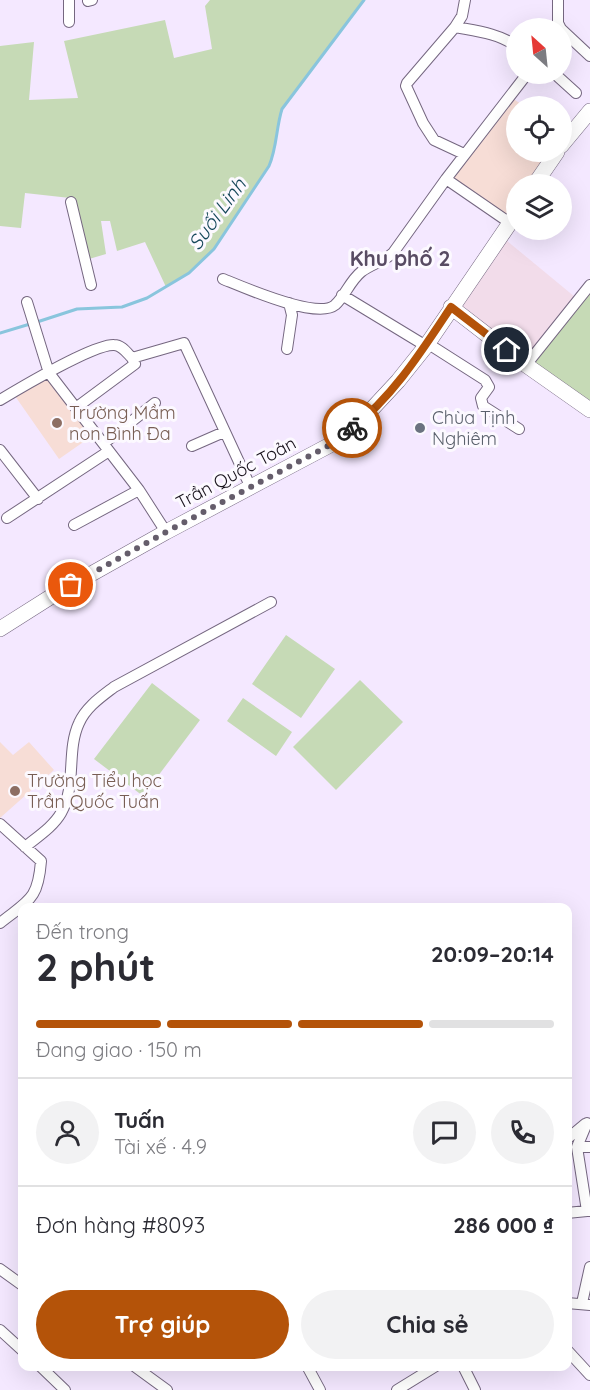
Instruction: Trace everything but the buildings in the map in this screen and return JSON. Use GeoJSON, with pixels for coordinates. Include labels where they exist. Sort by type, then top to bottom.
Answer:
{"type":"FeatureCollection","features":[{"type":"Feature","properties":{"kind":"main road"},"geometry":{"type":"LineString","coordinates":[[572,133],[590,111]]}},
{"type":"Feature","properties":{"kind":"main road","name":"Trần Quốc Toản"},"geometry":{"type":"LineString","coordinates":[[0,629],[52,596],[166,532],[330,445],[357,424],[398,381],[506,228]]}},
{"type":"Feature","properties":{"kind":"main road"},"geometry":{"type":"LineString","coordinates":[[451,307],[526,365],[590,410]]}},
{"type":"Feature","properties":{"kind":"street"},"geometry":{"type":"LineString","coordinates":[[69,0],[69,22]]}},
{"type":"Feature","properties":{"kind":"street"},"geometry":{"type":"LineString","coordinates":[[464,154],[434,140],[423,123],[406,86],[417,69],[455,27],[462,16],[465,0]]}},
{"type":"Feature","properties":{"kind":"street"},"geometry":{"type":"LineString","coordinates":[[558,0],[558,18]]}},
{"type":"Feature","properties":{"kind":"street"},"geometry":{"type":"LineString","coordinates":[[455,27],[489,33],[506,39]]}},
{"type":"Feature","properties":{"kind":"street"},"geometry":{"type":"LineString","coordinates":[[572,39],[590,56]]}},
{"type":"Feature","properties":{"kind":"street"},"geometry":{"type":"LineString","coordinates":[[223,279],[265,297],[289,303],[324,309],[334,306],[361,272],[393,252],[464,154],[519,84]]}},
{"type":"Feature","properties":{"kind":"street"},"geometry":{"type":"LineString","coordinates":[[566,84],[576,93]]}},
{"type":"Feature","properties":{"kind":"street"},"geometry":{"type":"LineString","coordinates":[[446,179],[506,214]]}},
{"type":"Feature","properties":{"kind":"street"},"geometry":{"type":"LineString","coordinates":[[70,201],[91,285]]}},
{"type":"Feature","properties":{"kind":"street"},"geometry":{"type":"LineString","coordinates":[[526,365],[590,285]]}},
{"type":"Feature","properties":{"kind":"street"},"geometry":{"type":"LineString","coordinates":[[342,295],[485,380],[489,387],[481,398],[483,406],[519,429]]}},
{"type":"Feature","properties":{"kind":"street"},"geometry":{"type":"LineString","coordinates":[[27,302],[49,373],[139,490],[166,532]]}},
{"type":"Feature","properties":{"kind":"street"},"geometry":{"type":"LineString","coordinates":[[287,349],[292,315],[289,303]]}},
{"type":"Feature","properties":{"kind":"street"},"geometry":{"type":"LineString","coordinates":[[132,358],[184,343],[251,488]]}},
{"type":"Feature","properties":{"kind":"street"},"geometry":{"type":"LineString","coordinates":[[0,400],[33,380],[108,345],[120,346],[135,364],[77,407]]}},
{"type":"Feature","properties":{"kind":"street"},"geometry":{"type":"LineString","coordinates":[[7,518],[38,499],[106,447],[155,403]]}},
{"type":"Feature","properties":{"kind":"street"},"geometry":{"type":"LineString","coordinates":[[192,446],[224,432]]}},
{"type":"Feature","properties":{"kind":"street"},"geometry":{"type":"LineString","coordinates":[[0,450],[38,499]]}},
{"type":"Feature","properties":{"kind":"street"},"geometry":{"type":"LineString","coordinates":[[74,525],[139,490]]}},
{"type":"Feature","properties":{"kind":"street"},"geometry":{"type":"LineString","coordinates":[[25,848],[62,812],[67,801],[75,735],[80,721],[92,705],[114,687],[271,602]]}},
{"type":"Feature","properties":{"kind":"street"},"geometry":{"type":"LineString","coordinates":[[0,824],[41,861],[38,887],[35,894],[24,903]]}},
{"type":"Feature","properties":{"kind":"street"},"geometry":{"type":"LineString","coordinates":[[0,923],[18,908]]}},
{"type":"Feature","properties":{"kind":"street"},"geometry":{"type":"LineString","coordinates":[[572,1135],[588,1121]]}},
{"type":"Feature","properties":{"kind":"street"},"geometry":{"type":"LineString","coordinates":[[572,1213],[588,1211],[578,1147],[588,1121]]}},
{"type":"Feature","properties":{"kind":"street"},"geometry":{"type":"LineString","coordinates":[[578,1147],[590,1147]]}},
{"type":"Feature","properties":{"kind":"street"},"geometry":{"type":"LineString","coordinates":[[586,1304],[590,1267]]}},
{"type":"Feature","properties":{"kind":"street"},"geometry":{"type":"LineString","coordinates":[[0,1269],[18,1282]]}},
{"type":"Feature","properties":{"kind":"street"},"geometry":{"type":"LineString","coordinates":[[0,1330],[18,1343]]}},
{"type":"Feature","properties":{"kind":"street"},"geometry":{"type":"LineString","coordinates":[[572,1356],[590,1376]]}},
{"type":"Feature","properties":{"kind":"street"},"geometry":{"type":"LineString","coordinates":[[45,1371],[62,1389]]}},
{"type":"Feature","properties":{"kind":"street"},"geometry":{"type":"LineString","coordinates":[[141,1371],[167,1390]]}},
{"type":"Feature","properties":{"kind":"street"},"geometry":{"type":"LineString","coordinates":[[310,1371],[320,1390]]}},
{"type":"Feature","properties":{"kind":"street"},"geometry":{"type":"LineString","coordinates":[[397,1390],[428,1371]]}},
{"type":"Feature","properties":{"kind":"street"},"geometry":{"type":"LineString","coordinates":[[466,1371],[475,1390]]}},
{"type":"Feature","properties":{"kind":"shaded area"},"geometry":{"type":"Polygon","coordinates":[[[506,106],[506,162],[543,162],[535,174],[506,174],[506,216],[451,179],[506,106]]]}},
{"type":"Feature","properties":{"kind":"shaded area"},"geometry":{"type":"Polygon","coordinates":[[[506,240],[575,297],[526,358],[460,306],[506,240]]]}},
{"type":"Feature","properties":{"kind":"shaded area","name":"Trường Mầm non Bình Đa"},"geometry":{"type":"Polygon","coordinates":[[[48,379],[92,436],[59,459],[15,396],[35,383],[48,379]]]}},
{"type":"Feature","properties":{"kind":"shaded area","name":"Trường Tiểu học Trần Quốc Tuấn"},"geometry":{"type":"Polygon","coordinates":[[[0,742],[13,755],[29,742],[54,770],[0,818],[0,742]]]}},
{"type":"Feature","properties":{"kind":"green space"},"geometry":{"type":"Polygon","coordinates":[[[210,0],[364,0],[282,109],[269,166],[214,249],[189,273],[166,287],[145,242],[117,251],[110,221],[101,221],[106,254],[89,259],[70,198],[25,193],[21,228],[0,226],[0,46],[34,42],[29,100],[78,98],[64,41],[165,20],[174,58],[212,49],[205,6],[210,0]]]}},
{"type":"Feature","properties":{"kind":"green space"},"geometry":{"type":"Polygon","coordinates":[[[590,291],[590,403],[533,362],[590,291]]]}},
{"type":"Feature","properties":{"kind":"green space"},"geometry":{"type":"Polygon","coordinates":[[[286,635],[335,669],[301,718],[252,684],[286,635]]]}},
{"type":"Feature","properties":{"kind":"green space"},"geometry":{"type":"Polygon","coordinates":[[[360,680],[403,722],[336,790],[293,747],[360,680]]]}},
{"type":"Feature","properties":{"kind":"green space"},"geometry":{"type":"Polygon","coordinates":[[[152,683],[200,720],[143,796],[94,759],[152,683]]]}},
{"type":"Feature","properties":{"kind":"green space"},"geometry":{"type":"Polygon","coordinates":[[[243,698],[292,732],[276,756],[227,721],[243,698]]]}},
{"type":"Feature","properties":{"kind":"waterway","name":"Suối Linh"},"geometry":{"type":"LineString","coordinates":[[37,322],[77,309],[122,307],[147,298],[189,273],[214,249],[269,166],[282,109],[364,0]]}},
{"type":"Feature","properties":{"kind":"waterway","name":"Suối Linh"},"geometry":{"type":"LineString","coordinates":[[0,333],[30,324]]}},
{"type":"Feature","properties":{"kind":"way so far"},"geometry":{"type":"LineString","coordinates":[[71,585],[330,445],[352,428]]}},
{"type":"Feature","properties":{"kind":"place","name":"Trường Mầm non Bình Đa"},"geometry":{"type":"Point","coordinates":[57,423]}},
{"type":"Feature","properties":{"kind":"place","name":"Chùa Tịnh Nghiêm"},"geometry":{"type":"Point","coordinates":[420,428]}},
{"type":"Feature","properties":{"kind":"place","name":"Trường Tiểu học Trần Quốc Tuấn"},"geometry":{"type":"Point","coordinates":[15,791]}},
{"type":"Feature","properties":{"kind":"district","name":"Khu phố 2"},"geometry":{"type":"Point","coordinates":[400,259]}},
{"type":"Feature","properties":{"kind":"route"},"geometry":{"type":"LineString","coordinates":[[352,428],[398,381],[426,346],[451,307],[507,350]]}}]}
